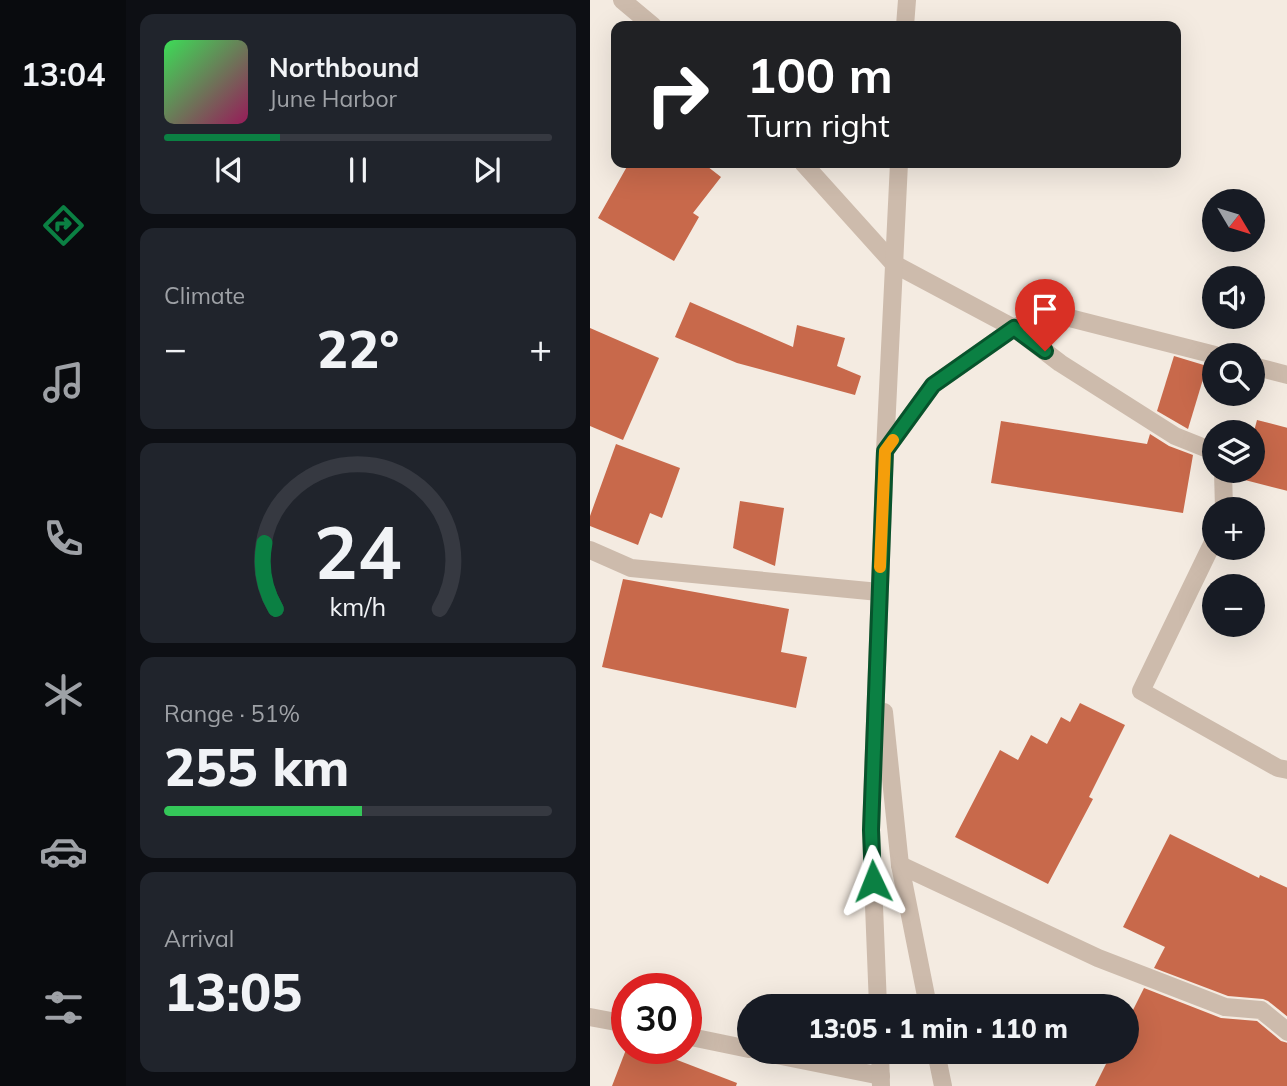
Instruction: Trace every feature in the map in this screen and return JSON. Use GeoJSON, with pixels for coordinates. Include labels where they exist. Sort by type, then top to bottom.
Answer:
{"type":"FeatureCollection","features":[{"type":"Feature","properties":{"kind":"street"},"geometry":{"type":"LineString","coordinates":[[622,0],[647,21]]}},
{"type":"Feature","properties":{"kind":"street"},"geometry":{"type":"LineString","coordinates":[[906,21],[907,0]]}},
{"type":"Feature","properties":{"kind":"street"},"geometry":{"type":"LineString","coordinates":[[808,168],[894,264],[1014,328],[1060,363],[1175,436],[1202,447]]}},
{"type":"Feature","properties":{"kind":"street"},"geometry":{"type":"LineString","coordinates":[[878,994],[871,830],[899,168]]}},
{"type":"Feature","properties":{"kind":"street"},"geometry":{"type":"LineString","coordinates":[[885,451],[933,385],[1014,328],[1046,312],[1202,352]]}},
{"type":"Feature","properties":{"kind":"street"},"geometry":{"type":"LineString","coordinates":[[1265,369],[1287,375]]}},
{"type":"Feature","properties":{"kind":"street"},"geometry":{"type":"LineString","coordinates":[[590,550],[631,568],[879,592]]}},
{"type":"Feature","properties":{"kind":"street"},"geometry":{"type":"LineString","coordinates":[[1204,560],[1141,691],[1278,768],[1287,770]]}},
{"type":"Feature","properties":{"kind":"street"},"geometry":{"type":"LineString","coordinates":[[877,650],[900,865],[926,994]]}},
{"type":"Feature","properties":{"kind":"street"},"geometry":{"type":"LineString","coordinates":[[900,865],[1098,958],[1225,1007],[1261,1010],[1287,1032]]}},
{"type":"Feature","properties":{"kind":"street"},"geometry":{"type":"LineString","coordinates":[[590,1017],[611,1021]]}},
{"type":"Feature","properties":{"kind":"street"},"geometry":{"type":"LineString","coordinates":[[702,1039],[737,1047]]}},
{"type":"Feature","properties":{"kind":"street"},"geometry":{"type":"LineString","coordinates":[[811,1064],[881,1081]]}},
{"type":"Feature","properties":{"kind":"street"},"geometry":{"type":"LineString","coordinates":[[938,1064],[943,1086]]}},
{"type":"Feature","properties":{"kind":"building"},"geometry":{"type":"Polygon","coordinates":[[[626,168],[709,168],[721,177],[693,213],[699,217],[674,261],[598,218],[626,168]]]}},
{"type":"Feature","properties":{"kind":"building"},"geometry":{"type":"Polygon","coordinates":[[[690,302],[793,347],[797,325],[845,338],[837,366],[861,376],[855,395],[737,363],[675,337],[690,302]]]}},
{"type":"Feature","properties":{"kind":"building"},"geometry":{"type":"Polygon","coordinates":[[[590,328],[659,358],[623,440],[590,426],[590,328]]]}},
{"type":"Feature","properties":{"kind":"building"},"geometry":{"type":"Polygon","coordinates":[[[1174,356],[1202,364],[1202,383],[1188,429],[1157,411],[1174,356]]]}},
{"type":"Feature","properties":{"kind":"building"},"geometry":{"type":"Polygon","coordinates":[[[1001,421],[1147,444],[1150,434],[1169,446],[1193,455],[1183,513],[991,483],[1001,421]]]}},
{"type":"Feature","properties":{"kind":"building"},"geometry":{"type":"Polygon","coordinates":[[[1265,422],[1288,428],[1288,491],[1257,483],[1265,483],[1265,422]]]}},
{"type":"Feature","properties":{"kind":"building"},"geometry":{"type":"Polygon","coordinates":[[[616,444],[680,468],[662,518],[650,513],[638,545],[590,526],[590,516],[616,444]]]}},
{"type":"Feature","properties":{"kind":"building"},"geometry":{"type":"Polygon","coordinates":[[[740,501],[784,508],[775,566],[733,548],[740,501]]]}},
{"type":"Feature","properties":{"kind":"building"},"geometry":{"type":"Polygon","coordinates":[[[623,579],[789,609],[781,652],[807,657],[796,708],[602,667],[623,579]]]}},
{"type":"Feature","properties":{"kind":"building"},"geometry":{"type":"Polygon","coordinates":[[[1080,703],[1125,725],[1089,797],[1093,799],[1048,884],[955,837],[1000,750],[1018,760],[1031,735],[1047,744],[1061,717],[1070,722],[1080,703]]]}},
{"type":"Feature","properties":{"kind":"building"},"geometry":{"type":"Polygon","coordinates":[[[1170,834],[1259,878],[1260,875],[1288,888],[1288,1017],[1263,999],[1228,996],[1154,968],[1165,947],[1123,927],[1170,834]]]}},
{"type":"Feature","properties":{"kind":"building"},"geometry":{"type":"Polygon","coordinates":[[[1144,988],[1221,1018],[1257,1021],[1281,1041],[1288,1043],[1288,1086],[1095,1086],[1106,1064],[1139,1064],[1139,998],[1144,988]]]}},
{"type":"Feature","properties":{"kind":"building"},"geometry":{"type":"Polygon","coordinates":[[[620,1064],[688,1064],[737,1083],[736,1086],[612,1086],[620,1064]]]}},
{"type":"Feature","properties":{"kind":"slow traffic"},"geometry":{"type":"LineString","coordinates":[[880,567],[885,451],[893,440]]}},
{"type":"Feature","properties":{"kind":"route"},"geometry":{"type":"LineString","coordinates":[[873,881],[871,830],[885,451],[933,385],[1014,328],[1045,351]]}}]}
